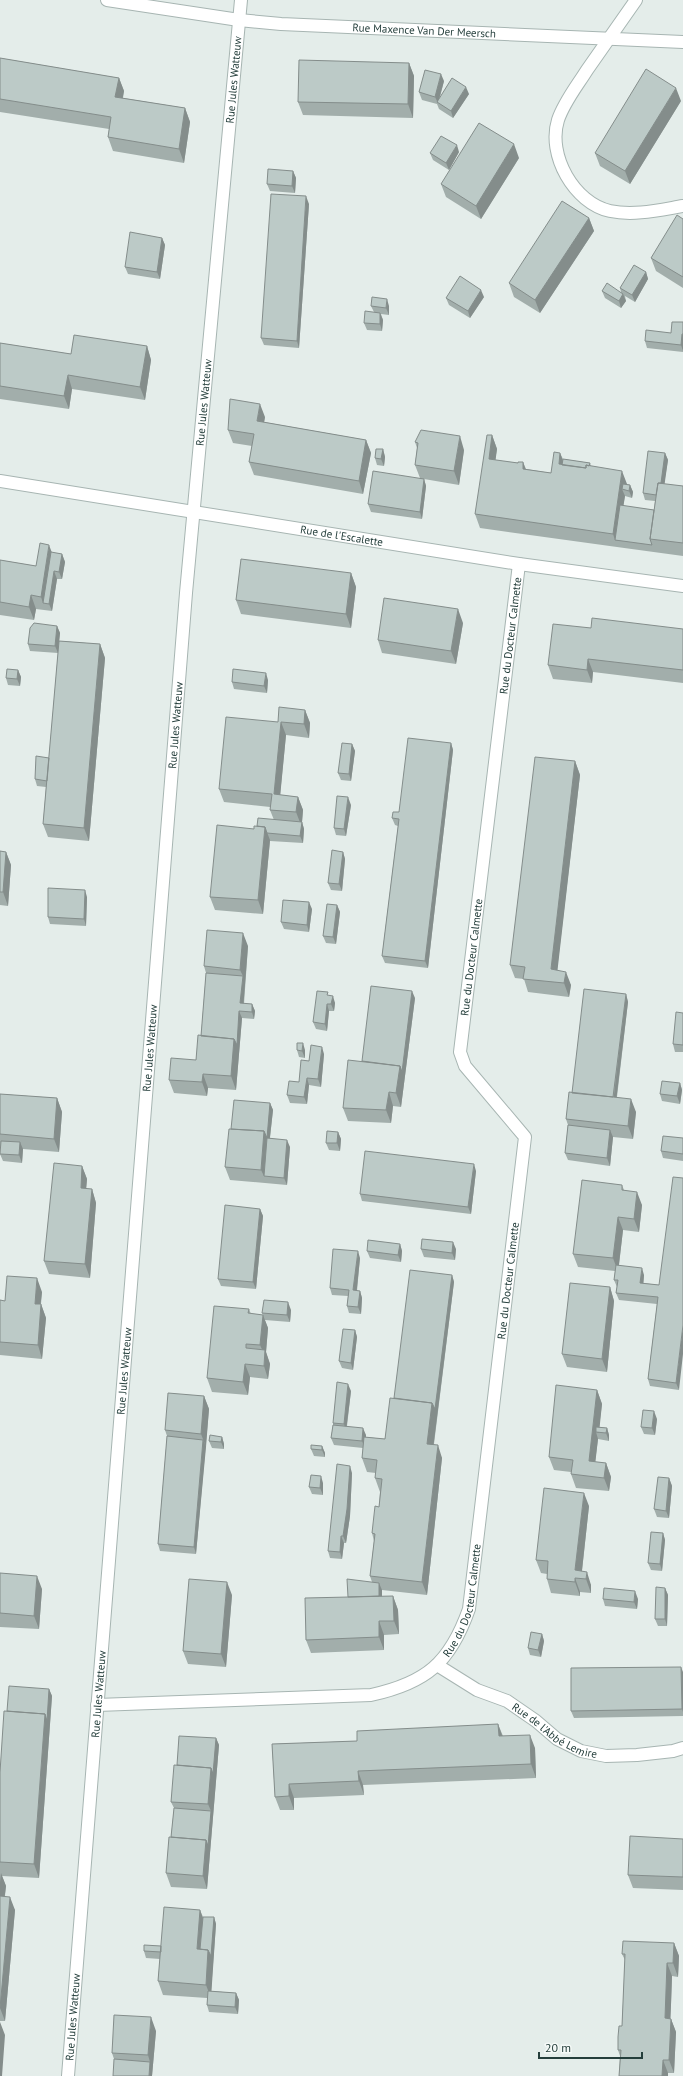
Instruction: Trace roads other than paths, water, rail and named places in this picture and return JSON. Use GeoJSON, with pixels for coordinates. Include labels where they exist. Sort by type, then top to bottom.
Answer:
{"type":"FeatureCollection","features":[{"type":"Feature","properties":{"kind":"street","name":"Rue Maxence Van Der Meersch"},"geometry":{"type":"LineString","coordinates":[[107,0],[239,20],[288,24],[683,42]]}},
{"type":"Feature","properties":{"kind":"street"},"geometry":{"type":"LineString","coordinates":[[239,20],[240,0]]}},
{"type":"Feature","properties":{"kind":"street"},"geometry":{"type":"LineString","coordinates":[[636,0],[566,101],[558,121],[555,140],[558,158],[566,176],[579,192],[593,203],[609,211],[628,214],[683,206]]}},
{"type":"Feature","properties":{"kind":"street","name":"Rue Jules Watteuw"},"geometry":{"type":"LineString","coordinates":[[68,2076],[193,513],[239,20]]}},
{"type":"Feature","properties":{"kind":"street","name":"Rue de l'Escalette"},"geometry":{"type":"LineString","coordinates":[[0,481],[519,564],[683,586]]}},
{"type":"Feature","properties":{"kind":"street","name":"Rue du Docteur Calmette"},"geometry":{"type":"LineString","coordinates":[[97,1705],[371,1695],[395,1690],[417,1681],[437,1665],[455,1643],[469,1609],[525,1137],[465,1066],[460,1052],[519,564]]}},
{"type":"Feature","properties":{"kind":"street","name":"Rue de l'Abbé Lemire"},"geometry":{"type":"LineString","coordinates":[[437,1665],[477,1690],[507,1701],[536,1721],[557,1739],[581,1751],[606,1756],[637,1755],[674,1751],[683,1748]]}}]}
